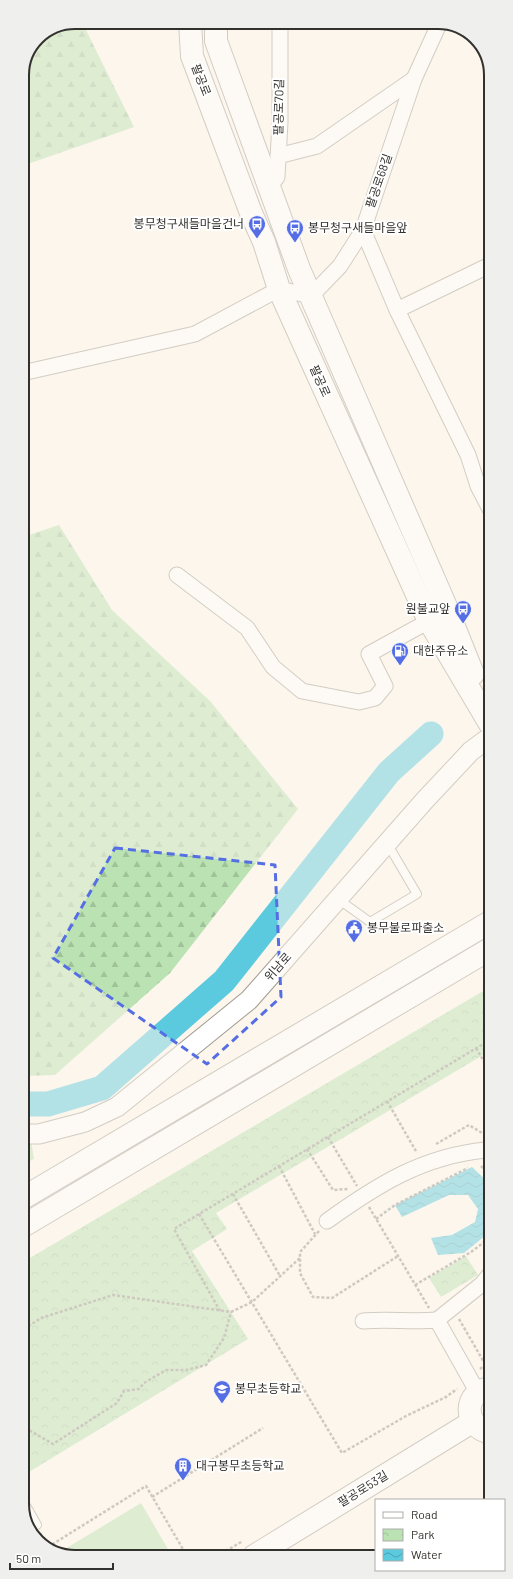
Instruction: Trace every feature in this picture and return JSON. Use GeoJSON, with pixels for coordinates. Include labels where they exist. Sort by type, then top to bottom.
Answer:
{"type":"FeatureCollection","features":[{"type":"Feature","properties":{"kind":"main road","name":"팔공로"},"geometry":{"type":"LineString","coordinates":[[190,29],[192,56],[251,213],[264,242],[279,289],[429,621],[484,714]]}},
{"type":"Feature","properties":{"kind":"main road"},"geometry":{"type":"LineString","coordinates":[[216,29],[216,41],[268,188],[311,296],[444,601],[484,703]]}},
{"type":"Feature","properties":{"kind":"main road"},"geometry":{"type":"LineString","coordinates":[[29,1194],[484,926]]}},
{"type":"Feature","properties":{"kind":"main road"},"geometry":{"type":"LineString","coordinates":[[29,1222],[484,953]]}},
{"type":"Feature","properties":{"kind":"main road"},"geometry":{"type":"LineString","coordinates":[[480,1386],[471,1403],[470,1410],[472,1422],[477,1428],[484,1430]]}},
{"type":"Feature","properties":{"kind":"main road","name":"팔공로53길"},"geometry":{"type":"LineString","coordinates":[[264,1550],[472,1422]]}},
{"type":"Feature","properties":{"kind":"street","name":"팔공로70길"},"geometry":{"type":"LineString","coordinates":[[268,188],[277,177],[280,29]]}},
{"type":"Feature","properties":{"kind":"street","name":"팔공로68길"},"geometry":{"type":"LineString","coordinates":[[311,296],[340,266],[363,230],[414,79],[437,29]]}},
{"type":"Feature","properties":{"kind":"street"},"geometry":{"type":"LineString","coordinates":[[278,156],[318,146],[414,79]]}},
{"type":"Feature","properties":{"kind":"street"},"geometry":{"type":"LineString","coordinates":[[363,230],[398,310],[468,455],[478,486],[484,498]]}},
{"type":"Feature","properties":{"kind":"street"},"geometry":{"type":"LineString","coordinates":[[398,310],[484,269]]}},
{"type":"Feature","properties":{"kind":"street"},"geometry":{"type":"LineString","coordinates":[[29,372],[73,363],[195,334],[279,289],[311,296]]}},
{"type":"Feature","properties":{"kind":"street"},"geometry":{"type":"LineString","coordinates":[[176,575],[247,628],[273,667],[302,691],[359,702],[375,698],[385,686],[369,654],[429,621]]}},
{"type":"Feature","properties":{"kind":"street","name":"위남로"},"geometry":{"type":"LineString","coordinates":[[29,1134],[39,1134],[85,1122],[117,1107],[249,1000],[387,843],[471,751],[484,741]]}},
{"type":"Feature","properties":{"kind":"street"},"geometry":{"type":"LineString","coordinates":[[327,1221],[362,1189],[420,1165],[460,1153],[484,1150]]}},
{"type":"Feature","properties":{"kind":"street"},"geometry":{"type":"LineString","coordinates":[[363,1321],[389,1319],[410,1322],[437,1320],[484,1282]]}},
{"type":"Feature","properties":{"kind":"street"},"geometry":{"type":"LineString","coordinates":[[437,1320],[480,1386]]}},
{"type":"Feature","properties":{"kind":"lane"},"geometry":{"type":"LineString","coordinates":[[338,899],[370,922],[417,894],[387,843]]}},
{"type":"Feature","properties":{"kind":"lane"},"geometry":{"type":"LineString","coordinates":[[30,1512],[37,1525]]}},
{"type":"Feature","properties":{"kind":"path"},"geometry":{"type":"LineString","coordinates":[[220,1311],[174,1229],[484,1043]]}},
{"type":"Feature","properties":{"kind":"path"},"geometry":{"type":"LineString","coordinates":[[476,1048],[484,1062]]}},
{"type":"Feature","properties":{"kind":"path"},"geometry":{"type":"LineString","coordinates":[[387,1101],[418,1155],[412,1158]]}},
{"type":"Feature","properties":{"kind":"path"},"geometry":{"type":"LineString","coordinates":[[431,1147],[469,1125],[484,1133]]}},
{"type":"Feature","properties":{"kind":"path"},"geometry":{"type":"LineString","coordinates":[[328,1137],[362,1189],[376,1219],[437,1320]]}},
{"type":"Feature","properties":{"kind":"path"},"geometry":{"type":"LineString","coordinates":[[307,1149],[333,1190],[362,1189]]}},
{"type":"Feature","properties":{"kind":"path"},"geometry":{"type":"LineString","coordinates":[[478,1163],[484,1169]]}},
{"type":"Feature","properties":{"kind":"path"},"geometry":{"type":"LineString","coordinates":[[279,1166],[315,1235]]}},
{"type":"Feature","properties":{"kind":"path"},"geometry":{"type":"LineString","coordinates":[[376,1219],[395,1205],[471,1166]]}},
{"type":"Feature","properties":{"kind":"path"},"geometry":{"type":"LineString","coordinates":[[233,1194],[280,1276]]}},
{"type":"Feature","properties":{"kind":"path"},"geometry":{"type":"LineString","coordinates":[[199,1214],[342,1453],[406,1416],[446,1397],[480,1386],[484,1368]]}},
{"type":"Feature","properties":{"kind":"path"},"geometry":{"type":"LineString","coordinates":[[327,1221],[300,1252],[300,1273],[312,1297],[332,1298],[398,1256]]}},
{"type":"Feature","properties":{"kind":"path"},"geometry":{"type":"LineString","coordinates":[[415,1285],[471,1252],[484,1242]]}},
{"type":"Feature","properties":{"kind":"path"},"geometry":{"type":"LineString","coordinates":[[29,1326],[42,1318],[113,1295],[231,1312],[252,1302],[300,1258]]}},
{"type":"Feature","properties":{"kind":"path"},"geometry":{"type":"LineString","coordinates":[[29,1430],[53,1444],[117,1403],[124,1391],[139,1390],[144,1383],[166,1370],[186,1370],[206,1365],[224,1338],[231,1312]]}},
{"type":"Feature","properties":{"kind":"path"},"geometry":{"type":"LineString","coordinates":[[464,1313],[458,1319],[484,1362]]}},
{"type":"Feature","properties":{"kind":"path"},"geometry":{"type":"LineString","coordinates":[[152,1497],[263,1428]]}},
{"type":"Feature","properties":{"kind":"path"},"geometry":{"type":"LineString","coordinates":[[52,1544],[146,1486],[183,1550]]}},
{"type":"Feature","properties":{"kind":"path"},"geometry":{"type":"LineString","coordinates":[[37,1525],[43,1538]]}},
{"type":"Feature","properties":{"kind":"highlighted area"},"geometry":{"type":"Polygon","coordinates":[[[115,848],[275,865],[281,997],[207,1064],[53,958],[115,848]]]}},
{"type":"Feature","properties":{"kind":"green space"},"geometry":{"type":"Polygon","coordinates":[[[74,29],[85,29],[134,127],[29,164],[29,74],[32,57],[42,42],[57,32],[74,29]]]}},
{"type":"Feature","properties":{"kind":"green space"},"geometry":{"type":"Polygon","coordinates":[[[59,525],[112,610],[210,701],[298,809],[170,973],[55,1075],[29,1076],[29,535],[59,525]]]}},
{"type":"Feature","properties":{"kind":"green space"},"geometry":{"type":"Polygon","coordinates":[[[484,991],[484,1055],[216,1213],[227,1229],[192,1251],[248,1339],[29,1472],[29,1258],[484,991]]]}},
{"type":"Feature","properties":{"kind":"green space"},"geometry":{"type":"Polygon","coordinates":[[[29,1141],[31,1141],[34,1159],[29,1161],[29,1141]]]}},
{"type":"Feature","properties":{"kind":"green space"},"geometry":{"type":"Polygon","coordinates":[[[466,1256],[478,1275],[441,1297],[429,1278],[466,1256]]]}},
{"type":"Feature","properties":{"kind":"green space"},"geometry":{"type":"Polygon","coordinates":[[[141,1503],[168,1550],[72,1550],[66,1549],[141,1503]]]}},
{"type":"Feature","properties":{"kind":"water"},"geometry":{"type":"Polygon","coordinates":[[[472,1167],[484,1178],[484,1237],[464,1253],[438,1255],[431,1238],[452,1235],[475,1222],[478,1209],[468,1195],[449,1195],[402,1217],[395,1205],[472,1167]]]}},
{"type":"Feature","properties":{"kind":"waterway"},"geometry":{"type":"LineString","coordinates":[[29,1104],[48,1104],[102,1088],[224,981],[389,772],[431,734]]}},
{"type":"Feature","properties":{"kind":"place","name":"봉무청구새들마을건너"},"geometry":{"type":"Point","coordinates":[257,239]}},
{"type":"Feature","properties":{"kind":"place","name":"봉무청구새들마을앞"},"geometry":{"type":"Point","coordinates":[295,243]}},
{"type":"Feature","properties":{"kind":"place","name":"원불교앞"},"geometry":{"type":"Point","coordinates":[463,624]}},
{"type":"Feature","properties":{"kind":"place","name":"대한주유소"},"geometry":{"type":"Point","coordinates":[400,666]}},
{"type":"Feature","properties":{"kind":"place","name":"봉무불로파출소"},"geometry":{"type":"Point","coordinates":[354,943]}},
{"type":"Feature","properties":{"kind":"place","name":"봉무초등학교"},"geometry":{"type":"Point","coordinates":[222,1404]}},
{"type":"Feature","properties":{"kind":"place","name":"대구봉무초등학교"},"geometry":{"type":"Point","coordinates":[183,1481]}}]}
